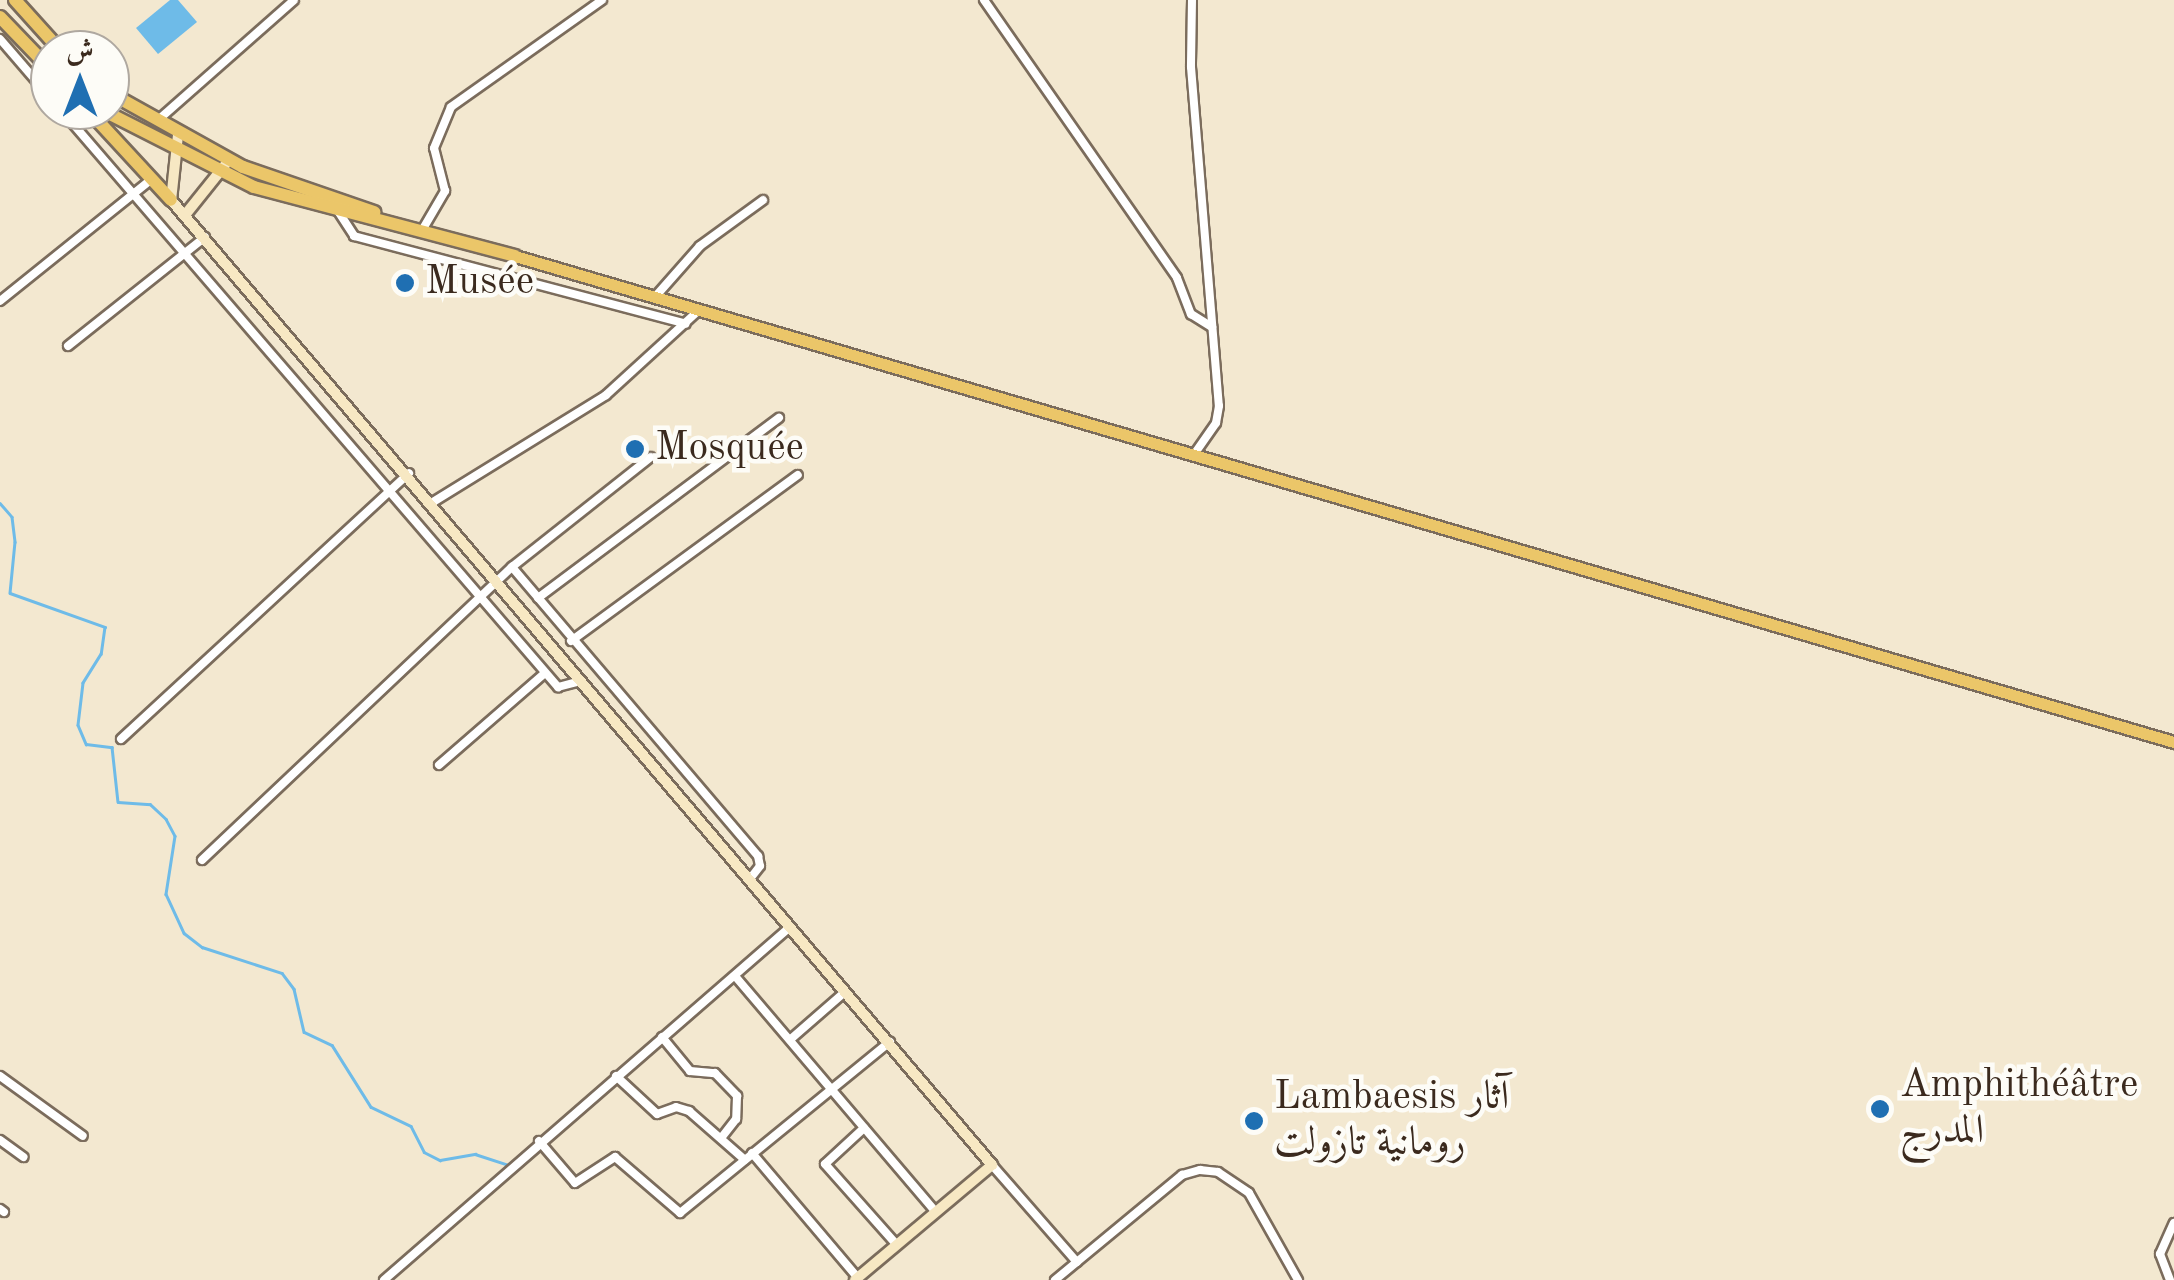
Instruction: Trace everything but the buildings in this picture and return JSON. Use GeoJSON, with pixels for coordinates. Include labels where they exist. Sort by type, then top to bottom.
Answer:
{"type":"FeatureCollection","features":[{"type":"Feature","properties":{"kind":"highway"},"geometry":{"type":"LineString","coordinates":[[15,0],[42,30]]}},
{"type":"Feature","properties":{"kind":"highway"},"geometry":{"type":"LineString","coordinates":[[0,17],[30,49]]}},
{"type":"Feature","properties":{"kind":"highway"},"geometry":{"type":"LineString","coordinates":[[130,106],[178,135],[295,188],[515,256]]}},
{"type":"Feature","properties":{"kind":"highway"},"geometry":{"type":"LineString","coordinates":[[130,126],[220,172],[338,211],[515,256]]}},
{"type":"Feature","properties":{"kind":"highway"},"geometry":{"type":"LineString","coordinates":[[107,130],[171,200]]}},
{"type":"Feature","properties":{"kind":"main road"},"geometry":{"type":"LineString","coordinates":[[515,256],[2174,742]]}},
{"type":"Feature","properties":{"kind":"street"},"geometry":{"type":"LineString","coordinates":[[155,122],[294,0]]}},
{"type":"Feature","properties":{"kind":"street"},"geometry":{"type":"LineString","coordinates":[[424,227],[445,191],[434,148],[451,108],[602,0]]}},
{"type":"Feature","properties":{"kind":"street"},"geometry":{"type":"LineString","coordinates":[[984,0],[1177,278],[1191,314],[1212,327]]}},
{"type":"Feature","properties":{"kind":"street"},"geometry":{"type":"LineString","coordinates":[[1192,0],[1218,416],[1193,456]]}},
{"type":"Feature","properties":{"kind":"street"},"geometry":{"type":"LineString","coordinates":[[0,39],[30,74]]}},
{"type":"Feature","properties":{"kind":"street"},"geometry":{"type":"LineString","coordinates":[[78,130],[483,594],[558,687],[580,681]]}},
{"type":"Feature","properties":{"kind":"street"},"geometry":{"type":"LineString","coordinates":[[178,135],[171,200],[409,472],[580,681],[1077,1262]]}},
{"type":"Feature","properties":{"kind":"street"},"geometry":{"type":"LineString","coordinates":[[186,215],[230,160]]}},
{"type":"Feature","properties":{"kind":"street"},"geometry":{"type":"LineString","coordinates":[[0,301],[152,179]]}},
{"type":"Feature","properties":{"kind":"street"},"geometry":{"type":"LineString","coordinates":[[655,297],[700,246],[763,200]]}},
{"type":"Feature","properties":{"kind":"street"},"geometry":{"type":"LineString","coordinates":[[338,211],[354,236],[686,324]]}},
{"type":"Feature","properties":{"kind":"street"},"geometry":{"type":"LineString","coordinates":[[68,346],[205,237]]}},
{"type":"Feature","properties":{"kind":"street"},"geometry":{"type":"LineString","coordinates":[[433,502],[606,395],[699,310]]}},
{"type":"Feature","properties":{"kind":"street"},"geometry":{"type":"LineString","coordinates":[[538,598],[778,418]]}},
{"type":"Feature","properties":{"kind":"street"},"geometry":{"type":"LineString","coordinates":[[202,860],[496,581],[652,457]]}},
{"type":"Feature","properties":{"kind":"street"},"geometry":{"type":"LineString","coordinates":[[121,739],[409,472]]}},
{"type":"Feature","properties":{"kind":"street"},"geometry":{"type":"LineString","coordinates":[[571,641],[798,475]]}},
{"type":"Feature","properties":{"kind":"street"},"geometry":{"type":"LineString","coordinates":[[512,567],[571,641],[758,856],[760,866],[750,879]]}},
{"type":"Feature","properties":{"kind":"street"},"geometry":{"type":"LineString","coordinates":[[439,765],[546,673]]}},
{"type":"Feature","properties":{"kind":"street"},"geometry":{"type":"LineString","coordinates":[[384,1280],[790,927]]}},
{"type":"Feature","properties":{"kind":"street"},"geometry":{"type":"LineString","coordinates":[[734,976],[792,1038],[936,1212]]}},
{"type":"Feature","properties":{"kind":"street"},"geometry":{"type":"LineString","coordinates":[[792,1038],[846,992]]}},
{"type":"Feature","properties":{"kind":"street"},"geometry":{"type":"LineString","coordinates":[[662,1037],[690,1071],[715,1074],[737,1096],[736,1119],[721,1138]]}},
{"type":"Feature","properties":{"kind":"street"},"geometry":{"type":"LineString","coordinates":[[540,1141],[578,1184],[615,1157],[676,1213],[890,1042]]}},
{"type":"Feature","properties":{"kind":"street"},"geometry":{"type":"LineString","coordinates":[[0,1076],[83,1136]]}},
{"type":"Feature","properties":{"kind":"street"},"geometry":{"type":"LineString","coordinates":[[616,1076],[654,1113],[682,1107],[748,1156],[856,1279],[992,1164]]}},
{"type":"Feature","properties":{"kind":"street"},"geometry":{"type":"LineString","coordinates":[[864,1128],[826,1164],[896,1245]]}},
{"type":"Feature","properties":{"kind":"street"},"geometry":{"type":"LineString","coordinates":[[0,1140],[23,1157]]}},
{"type":"Feature","properties":{"kind":"street"},"geometry":{"type":"LineString","coordinates":[[1056,1280],[1182,1175],[1218,1172],[1249,1193],[1298,1280]]}},
{"type":"Feature","properties":{"kind":"street"},"geometry":{"type":"LineString","coordinates":[[2170,1280],[2160,1254],[2174,1223]]}},
{"type":"Feature","properties":{"kind":"water"},"geometry":{"type":"Polygon","coordinates":[[[170,0],[178,0],[197,22],[158,54],[136,28],[170,0]]]}},
{"type":"Feature","properties":{"kind":"waterway"},"geometry":{"type":"LineString","coordinates":[[0,503],[12,517],[15,542],[10,593],[105,627],[101,654],[83,683],[78,725],[86,744],[112,747],[118,802],[150,804],[166,819],[175,836],[166,894],[184,933],[202,947],[282,973],[294,989],[304,1032],[332,1045],[371,1107],[411,1126],[424,1152],[440,1160],[475,1154],[506,1164]]}},
{"type":"Feature","properties":{"kind":"place","name":"Musée"},"geometry":{"type":"Point","coordinates":[405,283]}},
{"type":"Feature","properties":{"kind":"place","name":"Mosquée"},"geometry":{"type":"Point","coordinates":[635,449]}},
{"type":"Feature","properties":{"kind":"place","name":"Amphithéâtre المدرج"},"geometry":{"type":"Point","coordinates":[1880,1109]}},
{"type":"Feature","properties":{"kind":"place","name":"Lambaesis آثار رومانية تازولت"},"geometry":{"type":"Point","coordinates":[1254,1121]}}]}
